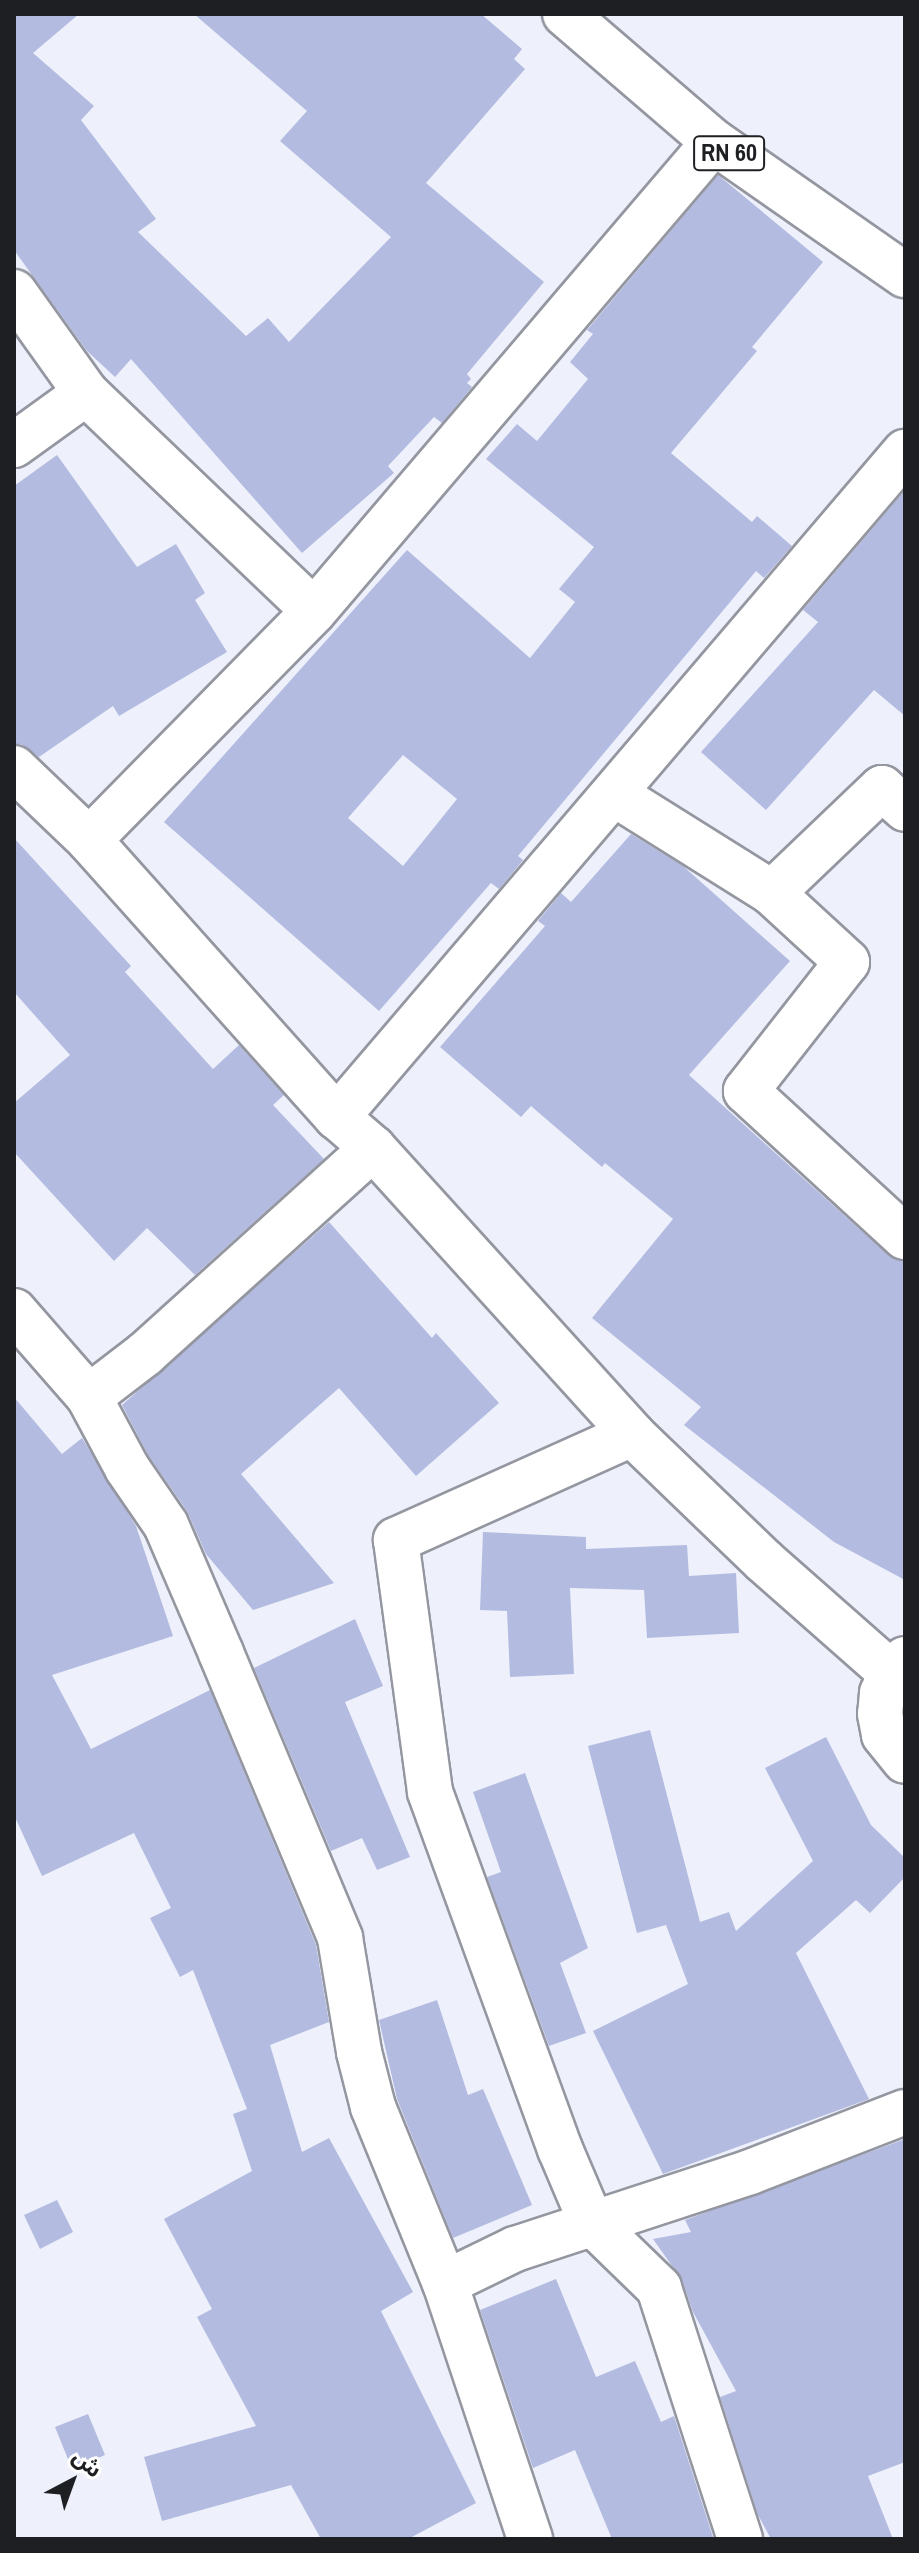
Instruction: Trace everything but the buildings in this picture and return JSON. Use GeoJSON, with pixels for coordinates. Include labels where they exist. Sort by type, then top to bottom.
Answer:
{"type":"FeatureCollection","features":[{"type":"Feature","properties":{"kind":"street","name":"RN 60"},"geometry":{"type":"LineString","coordinates":[[565,14],[714,142],[905,275]]}},
{"type":"Feature","properties":{"kind":"street"},"geometry":{"type":"LineString","coordinates":[[89,840],[314,611],[714,142]]}},
{"type":"Feature","properties":{"kind":"street"},"geometry":{"type":"LineString","coordinates":[[14,292],[86,393],[314,611]]}},
{"type":"Feature","properties":{"kind":"street"},"geometry":{"type":"LineString","coordinates":[[14,445],[86,393]]}},
{"type":"Feature","properties":{"kind":"street"},"geometry":{"type":"LineString","coordinates":[[337,1117],[616,795],[905,452]]}},
{"type":"Feature","properties":{"kind":"street"},"geometry":{"type":"LineString","coordinates":[[14,768],[89,840],[337,1117],[373,1148],[632,1434],[764,1561],[898,1666],[882,1693],[880,1714],[884,1735],[905,1761]]}},
{"type":"Feature","properties":{"kind":"street"},"geometry":{"type":"LineString","coordinates":[[772,893],[882,788],[905,809]]}},
{"type":"Feature","properties":{"kind":"street"},"geometry":{"type":"LineString","coordinates":[[616,795],[772,893],[847,962],[746,1091],[905,1237]]}},
{"type":"Feature","properties":{"kind":"street"},"geometry":{"type":"LineString","coordinates":[[89,1397],[145,1354],[373,1148]]}},
{"type":"Feature","properties":{"kind":"street"},"geometry":{"type":"LineString","coordinates":[[14,1311],[89,1397],[127,1468],[166,1525],[340,1938],[359,2052],[373,2107],[445,2283],[530,2539]]}},
{"type":"Feature","properties":{"kind":"street"},"geometry":{"type":"LineString","coordinates":[[632,1434],[396,1540],[430,1792],[560,2149],[591,2222],[659,2288],[740,2539]]}},
{"type":"Feature","properties":{"kind":"street"},"geometry":{"type":"LineString","coordinates":[[445,2283],[515,2249],[750,2172],[905,2112]]}}]}
